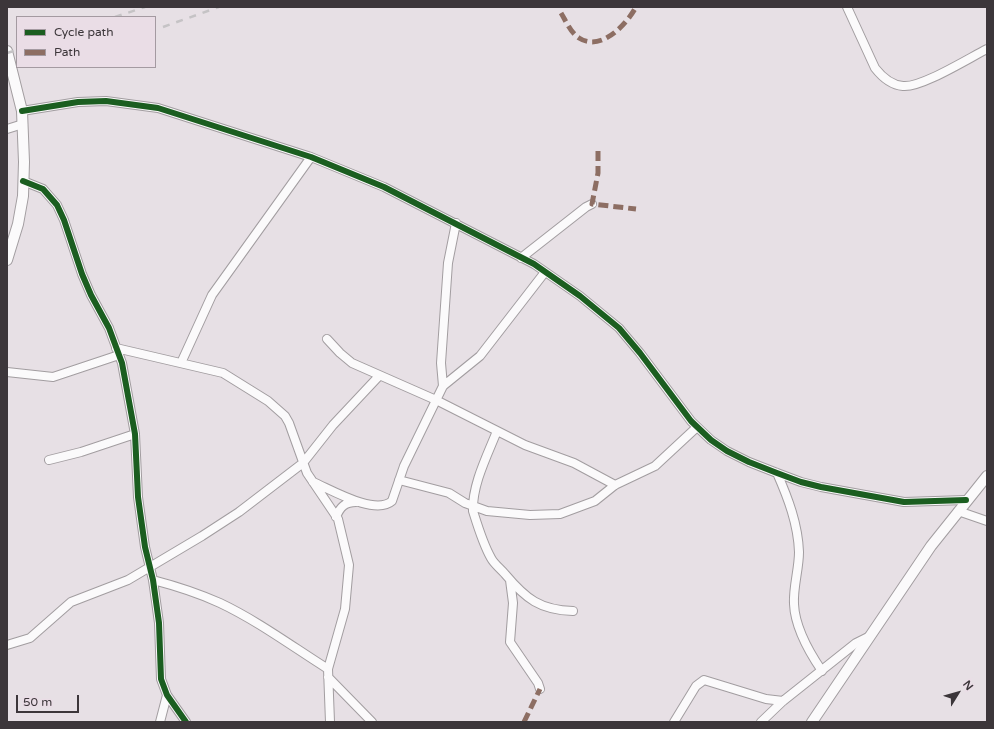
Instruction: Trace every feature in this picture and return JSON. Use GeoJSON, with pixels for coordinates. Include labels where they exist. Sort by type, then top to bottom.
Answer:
{"type":"FeatureCollection","features":[{"type":"Feature","properties":{"kind":"street"},"geometry":{"type":"LineString","coordinates":[[847,7],[875,68],[881,76],[895,84],[902,86],[917,84],[987,49]]}},
{"type":"Feature","properties":{"kind":"street"},"geometry":{"type":"LineString","coordinates":[[7,51],[22,111],[23,124],[23,181],[18,224],[7,260]]}},
{"type":"Feature","properties":{"kind":"street"},"geometry":{"type":"LineString","coordinates":[[22,111],[78,102],[106,101],[127,102],[158,108],[311,157],[384,187],[521,258],[545,272],[580,296],[619,328],[697,428],[727,451],[749,462],[777,473],[801,482],[821,487],[904,502],[966,500]]}},
{"type":"Feature","properties":{"kind":"street"},"geometry":{"type":"LineString","coordinates":[[7,129],[23,124]]}},
{"type":"Feature","properties":{"kind":"street"},"geometry":{"type":"LineString","coordinates":[[181,363],[212,295],[311,157]]}},
{"type":"Feature","properties":{"kind":"street"},"geometry":{"type":"LineString","coordinates":[[23,181],[43,189],[57,205],[64,220],[82,274],[91,295],[109,328],[118,352],[135,434],[138,497],[145,547],[151,567],[159,623],[160,672],[167,695],[186,722]]}},
{"type":"Feature","properties":{"kind":"street"},"geometry":{"type":"LineString","coordinates":[[521,258],[586,207],[592,204]]}},
{"type":"Feature","properties":{"kind":"street"},"geometry":{"type":"LineString","coordinates":[[443,386],[441,363],[448,263],[456,223]]}},
{"type":"Feature","properties":{"kind":"street"},"geometry":{"type":"LineString","coordinates":[[311,481],[362,503],[376,506],[388,505],[392,501],[399,480],[443,386],[480,356],[545,272]]}},
{"type":"Feature","properties":{"kind":"street"},"geometry":{"type":"LineString","coordinates":[[327,339],[352,363],[436,400],[525,445],[574,463],[615,485]]}},
{"type":"Feature","properties":{"kind":"street"},"geometry":{"type":"LineString","coordinates":[[7,372],[53,377],[118,352],[181,363],[223,373],[268,401],[285,416],[311,481],[336,517],[344,539],[349,565],[345,609],[328,673],[330,722]]}},
{"type":"Feature","properties":{"kind":"street"},"geometry":{"type":"LineString","coordinates":[[7,645],[30,638],[71,602],[128,580],[239,512],[303,463],[333,425],[380,376]]}},
{"type":"Feature","properties":{"kind":"street"},"geometry":{"type":"LineString","coordinates":[[399,480],[449,493],[472,506],[486,511],[549,516],[560,514],[595,501],[615,485],[655,466],[697,428]]}},
{"type":"Feature","properties":{"kind":"street"},"geometry":{"type":"LineString","coordinates":[[496,431],[472,506],[475,518],[491,558],[526,596],[543,606],[556,610],[573,611]]}},
{"type":"Feature","properties":{"kind":"street"},"geometry":{"type":"LineString","coordinates":[[49,460],[81,452],[135,434]]}},
{"type":"Feature","properties":{"kind":"street"},"geometry":{"type":"LineString","coordinates":[[777,473],[792,509],[797,531],[799,553],[794,604],[796,615],[810,653],[822,671]]}},
{"type":"Feature","properties":{"kind":"street"},"geometry":{"type":"LineString","coordinates":[[812,722],[931,546],[966,500],[987,476]]}},
{"type":"Feature","properties":{"kind":"street"},"geometry":{"type":"LineString","coordinates":[[336,517],[341,507],[345,504],[362,503]]}},
{"type":"Feature","properties":{"kind":"street"},"geometry":{"type":"LineString","coordinates":[[958,511],[987,521]]}},
{"type":"Feature","properties":{"kind":"street"},"geometry":{"type":"LineString","coordinates":[[153,580],[185,589],[221,604],[283,640],[328,673],[372,722]]}},
{"type":"Feature","properties":{"kind":"street"},"geometry":{"type":"LineString","coordinates":[[510,580],[513,613],[510,642],[538,682],[540,689]]}},
{"type":"Feature","properties":{"kind":"street"},"geometry":{"type":"LineString","coordinates":[[761,722],[783,701],[856,644],[870,636]]}},
{"type":"Feature","properties":{"kind":"street"},"geometry":{"type":"LineString","coordinates":[[674,722],[696,686],[704,680],[766,699],[783,701]]}},
{"type":"Feature","properties":{"kind":"street"},"geometry":{"type":"LineString","coordinates":[[160,722],[167,695]]}},
{"type":"Feature","properties":{"kind":"railway"},"geometry":{"type":"LineString","coordinates":[[118,16],[145,7]]}},
{"type":"Feature","properties":{"kind":"railway"},"geometry":{"type":"LineString","coordinates":[[163,27],[219,7]]}},
{"type":"Feature","properties":{"kind":"railway"},"geometry":{"type":"LineString","coordinates":[[7,53],[16,50]]}},
{"type":"Feature","properties":{"kind":"marked path"},"geometry":{"type":"LineString","coordinates":[[561,13],[576,36],[587,41],[596,42],[604,39],[619,28],[632,14],[636,7]]}},
{"type":"Feature","properties":{"kind":"marked path"},"geometry":{"type":"LineString","coordinates":[[598,151],[598,173],[592,204],[636,209]]}},
{"type":"Feature","properties":{"kind":"marked path"},"geometry":{"type":"LineString","coordinates":[[524,722],[540,689]]}},
{"type":"Feature","properties":{"kind":"cycle path"},"geometry":{"type":"LineString","coordinates":[[22,111],[78,102],[106,101],[158,108],[311,157],[384,187],[534,264],[580,296],[619,328],[640,353],[691,421],[711,440],[727,451],[749,462],[777,473],[801,482],[821,487],[904,502],[966,500]]}},
{"type":"Feature","properties":{"kind":"cycle path"},"geometry":{"type":"LineString","coordinates":[[23,181],[43,189],[57,205],[64,220],[82,274],[91,295],[109,328],[122,363],[135,434],[138,497],[145,547],[153,580],[159,623],[161,679],[167,695],[186,722]]}}]}
